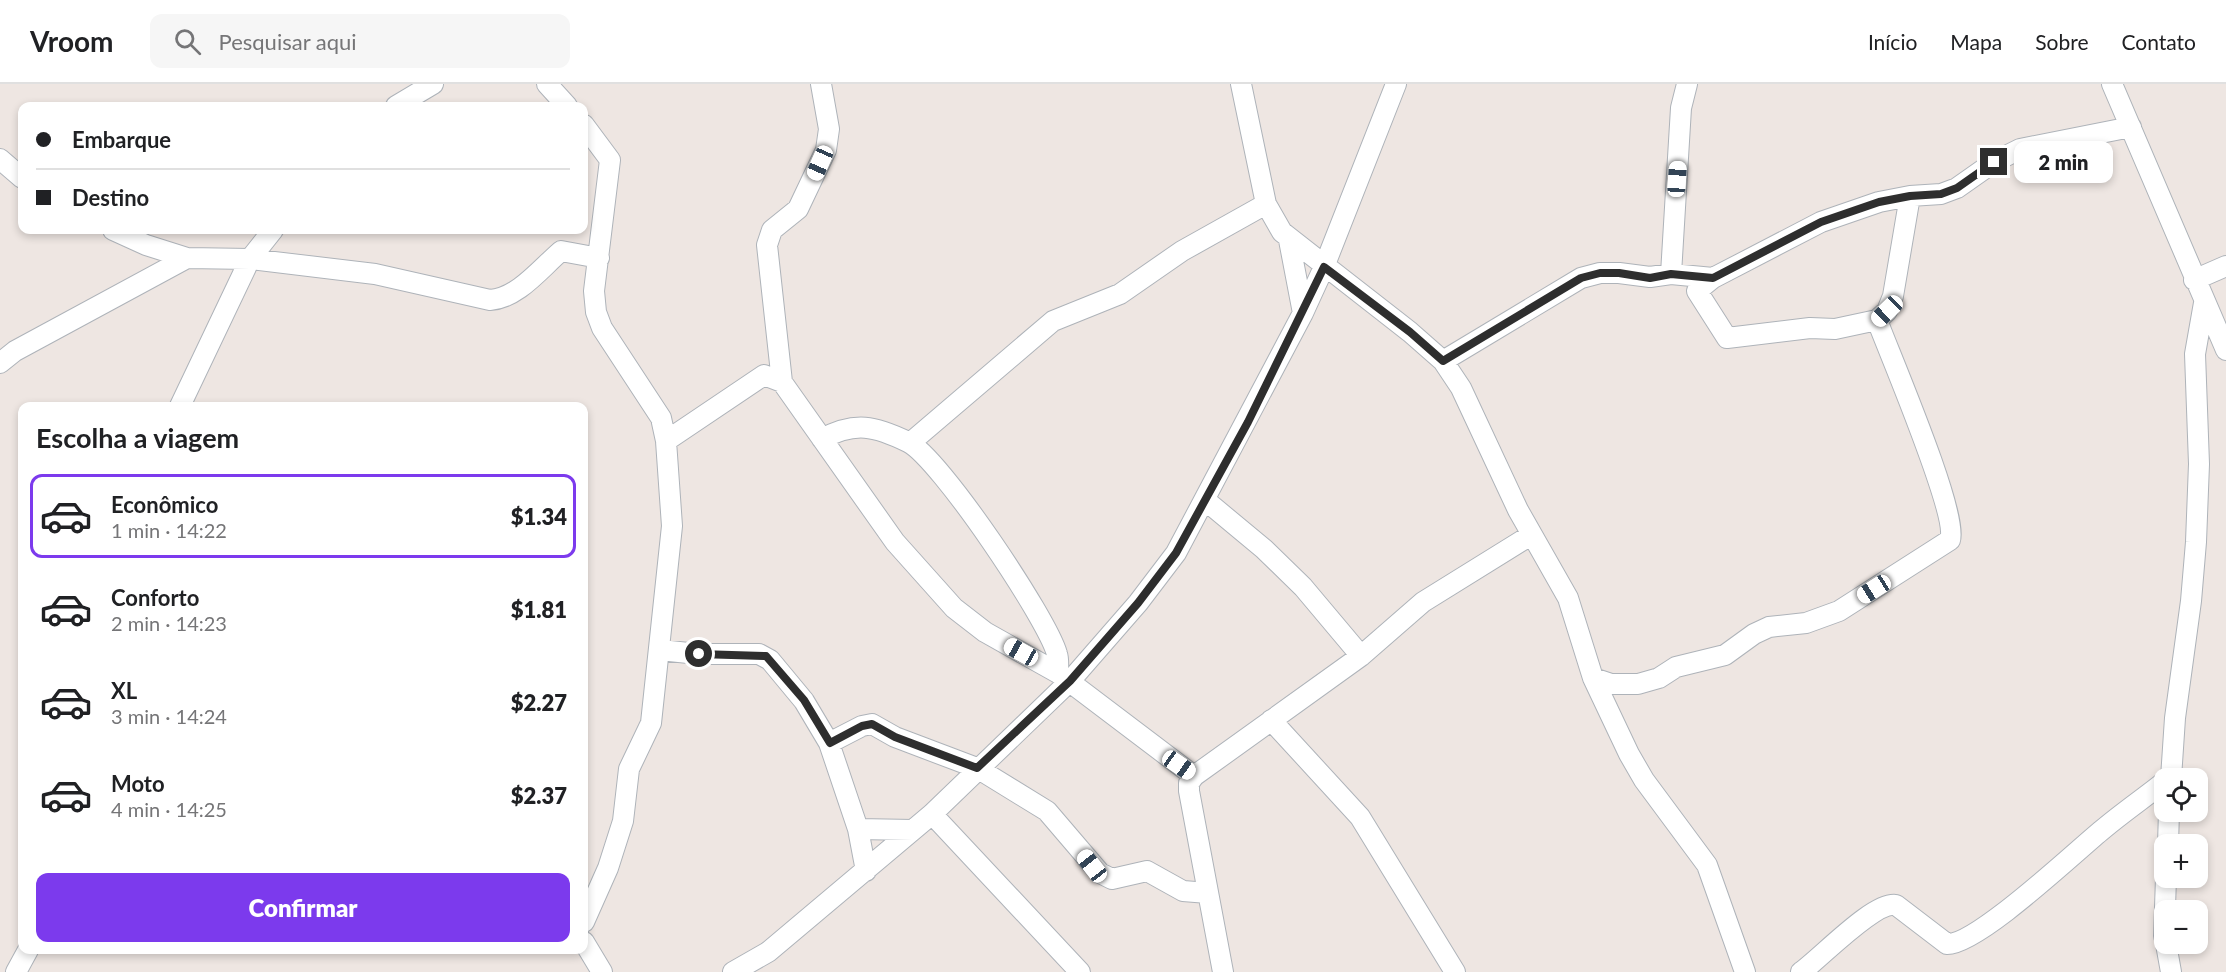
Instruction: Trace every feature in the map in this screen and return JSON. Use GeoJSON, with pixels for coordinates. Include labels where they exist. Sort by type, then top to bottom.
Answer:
{"type":"FeatureCollection","features":[{"type":"Feature","properties":{"kind":"street"},"geometry":{"type":"LineString","coordinates":[[403,102],[433,84]]}},
{"type":"Feature","properties":{"kind":"street"},"geometry":{"type":"LineString","coordinates":[[547,84],[563,102]]}},
{"type":"Feature","properties":{"kind":"street"},"geometry":{"type":"LineString","coordinates":[[821,84],[829,129],[826,150],[798,209],[772,230],[767,245],[782,382],[874,514],[939,594],[985,632],[1064,677],[1134,733],[1194,776]]}},
{"type":"Feature","properties":{"kind":"street"},"geometry":{"type":"LineString","coordinates":[[1241,84],[1266,204],[1289,240],[1410,332],[1443,361],[1474,412],[1531,535],[1568,598],[1593,678],[1629,754],[1644,780],[1707,865],[1745,972]]}},
{"type":"Feature","properties":{"kind":"street"},"geometry":{"type":"LineString","coordinates":[[733,972],[768,952],[932,814],[1138,603],[1176,553],[1303,313],[1324,267],[1396,84]]}},
{"type":"Feature","properties":{"kind":"street"},"geometry":{"type":"LineString","coordinates":[[1671,274],[1681,108],[1687,84]]}},
{"type":"Feature","properties":{"kind":"street"},"geometry":{"type":"LineString","coordinates":[[2112,84],[2194,280],[2226,350]]}},
{"type":"Feature","properties":{"kind":"street"},"geometry":{"type":"LineString","coordinates":[[1910,196],[1893,296],[1887,311],[1877,320],[1835,329],[1810,328],[1727,338],[1697,291],[1713,278],[1821,222],[1879,202],[1910,196],[1941,194],[1957,188],[1994,162],[2020,149],[2131,127]]}},
{"type":"Feature","properties":{"kind":"street"},"geometry":{"type":"LineString","coordinates":[[588,130],[610,159],[594,291],[596,312],[602,328],[651,399],[661,418],[666,441],[672,526],[651,723],[628,769],[623,821],[608,868],[588,913]]}},
{"type":"Feature","properties":{"kind":"street"},"geometry":{"type":"LineString","coordinates":[[0,159],[18,175]]}},
{"type":"Feature","properties":{"kind":"street"},"geometry":{"type":"LineString","coordinates":[[910,443],[1053,321],[1120,294],[1182,251],[1266,204]]}},
{"type":"Feature","properties":{"kind":"street"},"geometry":{"type":"LineString","coordinates":[[122,234],[146,245],[187,258],[250,259],[375,274],[490,300],[503,299],[513,293],[561,251],[599,258]]}},
{"type":"Feature","properties":{"kind":"street"},"geometry":{"type":"LineString","coordinates":[[182,402],[250,259],[270,234]]}},
{"type":"Feature","properties":{"kind":"street"},"geometry":{"type":"LineString","coordinates":[[1289,240],[1303,313]]}},
{"type":"Feature","properties":{"kind":"street"},"geometry":{"type":"LineString","coordinates":[[5,354],[187,258]]}},
{"type":"Feature","properties":{"kind":"street"},"geometry":{"type":"LineString","coordinates":[[2194,280],[2226,266]]}},
{"type":"Feature","properties":{"kind":"street"},"geometry":{"type":"LineString","coordinates":[[1443,361],[1581,278],[1600,273],[1650,278],[1671,274],[1713,278]]}},
{"type":"Feature","properties":{"kind":"street"},"geometry":{"type":"LineString","coordinates":[[2170,768],[2196,542],[2199,464],[2195,354],[2204,303]]}},
{"type":"Feature","properties":{"kind":"street"},"geometry":{"type":"LineString","coordinates":[[1593,678],[1611,684],[1638,684],[1659,678],[1676,667],[1725,655],[1754,634],[1769,627],[1806,623],[1839,611],[1950,540],[1953,532],[1944,498],[1877,320]]}},
{"type":"Feature","properties":{"kind":"street"},"geometry":{"type":"LineString","coordinates":[[666,441],[764,375],[782,382]]}},
{"type":"Feature","properties":{"kind":"street"},"geometry":{"type":"LineString","coordinates":[[822,439],[837,431],[860,426],[910,443],[937,467],[1044,624],[1058,655],[1064,677]]}},
{"type":"Feature","properties":{"kind":"street"},"geometry":{"type":"LineString","coordinates":[[1205,500],[1264,549],[1303,587],[1360,656]]}},
{"type":"Feature","properties":{"kind":"street"},"geometry":{"type":"LineString","coordinates":[[1223,972],[1189,783],[1194,776],[1360,656],[1424,602],[1531,535]]}},
{"type":"Feature","properties":{"kind":"street"},"geometry":{"type":"LineString","coordinates":[[660,650],[766,656],[804,700],[830,743],[858,829],[866,871]]}},
{"type":"Feature","properties":{"kind":"street"},"geometry":{"type":"LineString","coordinates":[[1272,720],[1360,818],[1455,972]]}},
{"type":"Feature","properties":{"kind":"street"},"geometry":{"type":"LineString","coordinates":[[830,743],[862,726],[872,724],[895,737],[977,768],[1047,811],[1100,873],[1112,879],[1147,871],[1183,891],[1208,893]]}},
{"type":"Feature","properties":{"kind":"street"},"geometry":{"type":"LineString","coordinates":[[1801,972],[1868,916],[1887,904],[1896,905],[1947,944],[1964,938],[2005,912],[2103,829],[2154,790]]}},
{"type":"Feature","properties":{"kind":"street"},"geometry":{"type":"LineString","coordinates":[[932,814],[1080,972]]}},
{"type":"Feature","properties":{"kind":"street"},"geometry":{"type":"LineString","coordinates":[[858,829],[913,830]]}},
{"type":"Feature","properties":{"kind":"street"},"geometry":{"type":"LineString","coordinates":[[588,949],[602,972]]}},
{"type":"Feature","properties":{"kind":"street"},"geometry":{"type":"LineString","coordinates":[[16,972],[26,954]]}},
{"type":"Feature","properties":{"kind":"street"},"geometry":{"type":"LineString","coordinates":[[2168,954],[2171,972]]}},
{"type":"Feature","properties":{"kind":"route"},"geometry":{"type":"LineString","coordinates":[[699,654],[766,656],[804,700],[830,743],[862,726],[872,724],[895,737],[977,768],[1070,681],[1111,636],[1176,553],[1248,422],[1324,267],[1410,332],[1443,361],[1536,307],[1569,283],[1581,278],[1600,273],[1619,273],[1650,278],[1671,274],[1713,278],[1821,222],[1879,202],[1910,196],[1941,194],[1957,188],[1994,162]]}}]}
